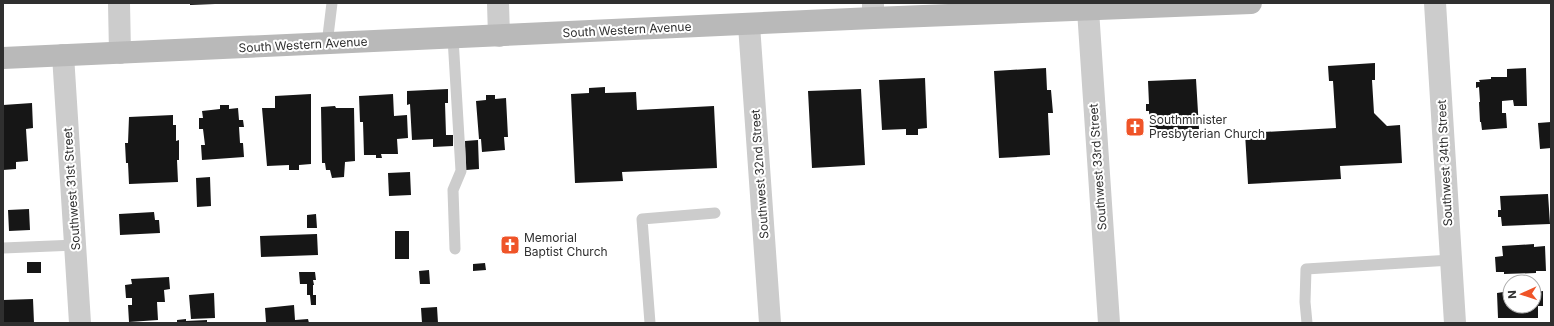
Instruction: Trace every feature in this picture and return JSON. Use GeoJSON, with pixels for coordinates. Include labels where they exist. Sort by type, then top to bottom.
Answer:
{"type":"FeatureCollection","features":[{"type":"Feature","properties":{"kind":"main road","name":"South Western Avenue"},"geometry":{"type":"LineString","coordinates":[[3,58],[749,25],[873,11],[1088,10],[1251,3]]}},
{"type":"Feature","properties":{"kind":"street"},"geometry":{"type":"LineString","coordinates":[[119,3],[120,53]]}},
{"type":"Feature","properties":{"kind":"street"},"geometry":{"type":"LineString","coordinates":[[498,3],[499,36]]}},
{"type":"Feature","properties":{"kind":"street","name":"Southwest 34th Street"},"geometry":{"type":"LineString","coordinates":[[1435,3],[1455,323]]}},
{"type":"Feature","properties":{"kind":"street","name":"Southwest 33rd Street"},"geometry":{"type":"LineString","coordinates":[[1088,10],[1109,323]]}},
{"type":"Feature","properties":{"kind":"street","name":"Southwest 32nd Street"},"geometry":{"type":"LineString","coordinates":[[749,25],[770,323]]}},
{"type":"Feature","properties":{"kind":"street","name":"Southwest 31st Street"},"geometry":{"type":"LineString","coordinates":[[63,55],[80,323]]}},
{"type":"Feature","properties":{"kind":"lane"},"geometry":{"type":"LineString","coordinates":[[327,44],[332,3]]}},
{"type":"Feature","properties":{"kind":"lane"},"geometry":{"type":"LineString","coordinates":[[453,38],[461,171],[453,190],[455,249]]}},
{"type":"Feature","properties":{"kind":"lane"},"geometry":{"type":"LineString","coordinates":[[650,323],[642,219],[715,213]]}},
{"type":"Feature","properties":{"kind":"lane"},"geometry":{"type":"LineString","coordinates":[[3,248],[76,245]]}},
{"type":"Feature","properties":{"kind":"lane"},"geometry":{"type":"LineString","coordinates":[[1306,323],[1304,302],[1306,269],[1451,260]]}},
{"type":"Feature","properties":{"kind":"building"},"geometry":{"type":"Polygon","coordinates":[[[190,3],[215,3],[215,4],[190,5],[190,3]]]}},
{"type":"Feature","properties":{"kind":"building"},"geometry":{"type":"Polygon","coordinates":[[[1375,63],[1375,80],[1372,80],[1374,113],[1387,126],[1400,125],[1402,163],[1340,166],[1341,179],[1248,184],[1245,133],[1336,128],[1333,81],[1329,81],[1328,66],[1375,63]]]}},
{"type":"Feature","properties":{"kind":"building"},"geometry":{"type":"Polygon","coordinates":[[[1046,68],[1047,90],[1051,90],[1053,113],[1048,113],[1050,155],[999,158],[994,71],[1046,68]]]}},
{"type":"Feature","properties":{"kind":"building"},"geometry":{"type":"Polygon","coordinates":[[[1526,68],[1527,106],[1514,106],[1513,100],[1502,101],[1502,113],[1506,113],[1507,128],[1482,130],[1480,122],[1479,87],[1476,88],[1476,82],[1480,82],[1479,80],[1491,79],[1491,77],[1507,77],[1507,69],[1526,68]]]}},
{"type":"Feature","properties":{"kind":"building"},"geometry":{"type":"Polygon","coordinates":[[[925,78],[927,128],[918,129],[918,135],[906,135],[906,129],[882,130],[879,80],[925,78]]]}},
{"type":"Feature","properties":{"kind":"building"},"geometry":{"type":"Polygon","coordinates":[[[1196,79],[1199,129],[1150,132],[1149,111],[1146,111],[1146,104],[1149,104],[1148,81],[1196,79]]]}},
{"type":"Feature","properties":{"kind":"building"},"geometry":{"type":"Polygon","coordinates":[[[605,87],[605,93],[636,92],[637,110],[714,106],[717,168],[622,172],[623,181],[575,183],[571,94],[589,93],[589,88],[605,87]]]}},
{"type":"Feature","properties":{"kind":"building"},"geometry":{"type":"Polygon","coordinates":[[[448,89],[448,103],[445,103],[446,135],[453,135],[453,146],[433,147],[433,139],[412,140],[410,104],[407,105],[407,91],[448,89]]]}},
{"type":"Feature","properties":{"kind":"building"},"geometry":{"type":"Polygon","coordinates":[[[861,89],[865,165],[812,168],[808,91],[861,89]]]}},
{"type":"Feature","properties":{"kind":"building"},"geometry":{"type":"Polygon","coordinates":[[[311,94],[311,164],[299,165],[299,170],[289,170],[289,165],[267,166],[262,108],[275,108],[275,96],[311,94]]]}},
{"type":"Feature","properties":{"kind":"building"},"geometry":{"type":"Polygon","coordinates":[[[393,94],[394,116],[407,115],[408,138],[397,139],[398,154],[381,154],[382,158],[376,158],[376,155],[364,155],[363,122],[360,122],[359,96],[393,94]]]}},
{"type":"Feature","properties":{"kind":"building"},"geometry":{"type":"Polygon","coordinates":[[[486,95],[495,95],[495,99],[506,98],[508,137],[504,137],[505,150],[482,152],[481,139],[479,139],[476,101],[486,100],[486,95]]]}},
{"type":"Feature","properties":{"kind":"building"},"geometry":{"type":"Polygon","coordinates":[[[32,103],[33,128],[26,129],[28,161],[16,162],[16,169],[3,170],[3,105],[32,103]]]}},
{"type":"Feature","properties":{"kind":"building"},"geometry":{"type":"Polygon","coordinates":[[[220,105],[229,105],[229,109],[238,108],[239,120],[243,120],[244,127],[239,127],[240,143],[243,143],[244,157],[202,160],[201,145],[205,145],[203,129],[199,129],[199,118],[203,118],[202,111],[220,109],[220,105]]]}},
{"type":"Feature","properties":{"kind":"building"},"geometry":{"type":"Polygon","coordinates":[[[335,106],[336,108],[354,108],[355,161],[345,162],[344,177],[332,178],[330,170],[326,170],[325,163],[322,163],[321,107],[335,106]]]}},
{"type":"Feature","properties":{"kind":"building"},"geometry":{"type":"Polygon","coordinates":[[[173,115],[173,125],[176,125],[176,141],[179,140],[179,160],[177,160],[178,182],[129,184],[125,143],[128,143],[129,117],[173,115]]]}},
{"type":"Feature","properties":{"kind":"building"},"geometry":{"type":"Polygon","coordinates":[[[1551,122],[1551,148],[1540,149],[1538,123],[1551,122]]]}},
{"type":"Feature","properties":{"kind":"building"},"geometry":{"type":"Polygon","coordinates":[[[478,140],[479,169],[466,170],[465,141],[478,140]]]}},
{"type":"Feature","properties":{"kind":"building"},"geometry":{"type":"Polygon","coordinates":[[[410,172],[411,195],[389,196],[388,173],[410,172]]]}},
{"type":"Feature","properties":{"kind":"building"},"geometry":{"type":"Polygon","coordinates":[[[210,177],[211,206],[197,207],[196,178],[210,177]]]}},
{"type":"Feature","properties":{"kind":"building"},"geometry":{"type":"Polygon","coordinates":[[[1548,194],[1550,224],[1502,226],[1501,217],[1498,217],[1498,210],[1501,210],[1500,196],[1548,194]]]}},
{"type":"Feature","properties":{"kind":"building"},"geometry":{"type":"Polygon","coordinates":[[[29,209],[30,230],[9,231],[8,210],[29,209]]]}},
{"type":"Feature","properties":{"kind":"building"},"geometry":{"type":"Polygon","coordinates":[[[154,212],[155,220],[159,220],[160,233],[120,235],[119,214],[154,212]]]}},
{"type":"Feature","properties":{"kind":"building"},"geometry":{"type":"Polygon","coordinates":[[[316,214],[317,228],[307,228],[307,215],[316,214]]]}},
{"type":"Feature","properties":{"kind":"building"},"geometry":{"type":"Polygon","coordinates":[[[395,231],[409,231],[409,259],[395,259],[395,231]]]}},
{"type":"Feature","properties":{"kind":"building"},"geometry":{"type":"Polygon","coordinates":[[[317,234],[318,255],[261,257],[260,236],[317,234]]]}},
{"type":"Feature","properties":{"kind":"building"},"geometry":{"type":"Polygon","coordinates":[[[1534,244],[1534,247],[1545,246],[1546,271],[1536,271],[1536,273],[1504,274],[1504,272],[1496,272],[1495,257],[1503,256],[1502,246],[1534,244]]]}},
{"type":"Feature","properties":{"kind":"building"},"geometry":{"type":"Polygon","coordinates":[[[27,262],[41,262],[41,273],[27,273],[27,262]]]}},
{"type":"Feature","properties":{"kind":"building"},"geometry":{"type":"Polygon","coordinates":[[[485,263],[486,270],[473,271],[473,264],[485,263]]]}},
{"type":"Feature","properties":{"kind":"building"},"geometry":{"type":"Polygon","coordinates":[[[429,270],[430,284],[420,284],[419,271],[429,270]]]}},
{"type":"Feature","properties":{"kind":"building"},"geometry":{"type":"Polygon","coordinates":[[[299,272],[315,272],[316,280],[313,280],[313,295],[316,295],[316,305],[311,305],[310,295],[307,295],[307,284],[300,284],[299,272]]]}},
{"type":"Feature","properties":{"kind":"building"},"geometry":{"type":"Polygon","coordinates":[[[169,277],[170,289],[164,290],[165,302],[157,302],[158,320],[129,322],[128,305],[132,305],[132,298],[126,298],[125,285],[132,284],[131,279],[169,277]]]}},
{"type":"Feature","properties":{"kind":"building"},"geometry":{"type":"Polygon","coordinates":[[[1542,291],[1543,291],[1543,306],[1542,291]]]}},
{"type":"Feature","properties":{"kind":"building"},"geometry":{"type":"Polygon","coordinates":[[[1502,292],[1502,314],[1538,314],[1538,318],[1498,318],[1497,293],[1502,292]]]}},
{"type":"Feature","properties":{"kind":"building"},"geometry":{"type":"Polygon","coordinates":[[[214,293],[215,318],[191,319],[189,295],[214,293]]]}},
{"type":"Feature","properties":{"kind":"building"},"geometry":{"type":"Polygon","coordinates":[[[33,299],[34,323],[3,323],[3,300],[33,299]]]}},
{"type":"Feature","properties":{"kind":"building"},"geometry":{"type":"Polygon","coordinates":[[[294,305],[295,320],[308,319],[309,323],[266,322],[265,308],[294,305]]]}},
{"type":"Feature","properties":{"kind":"building"},"geometry":{"type":"Polygon","coordinates":[[[437,307],[438,323],[422,323],[421,308],[437,307]]]}},
{"type":"Feature","properties":{"kind":"building"},"geometry":{"type":"Polygon","coordinates":[[[186,319],[186,321],[207,320],[207,323],[177,323],[177,320],[186,319]]]}},
{"type":"Feature","properties":{"kind":"place","name":"Southminister Presbyterian Church"},"geometry":{"type":"Point","coordinates":[1135,127]}},
{"type":"Feature","properties":{"kind":"place","name":"Memorial Baptist Church"},"geometry":{"type":"Point","coordinates":[510,245]}}]}
